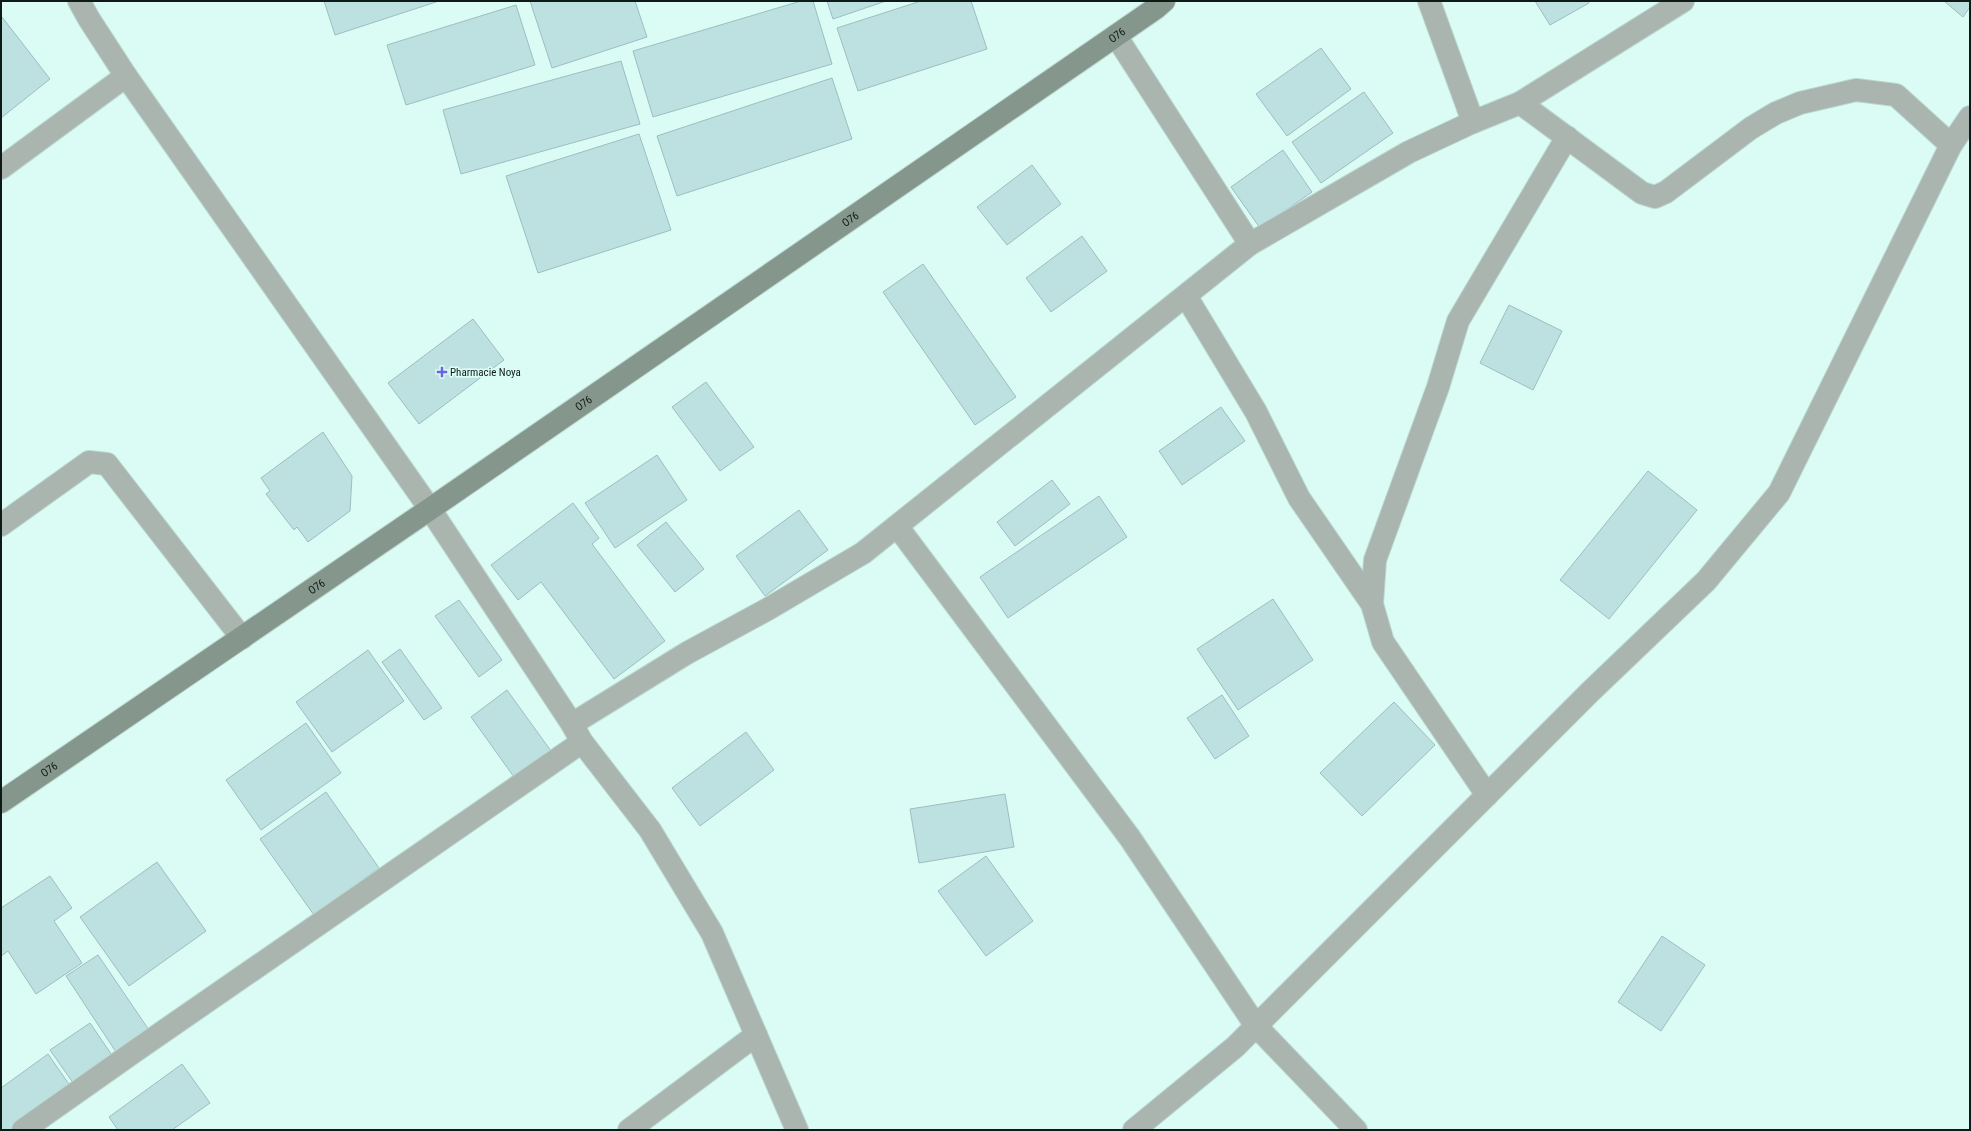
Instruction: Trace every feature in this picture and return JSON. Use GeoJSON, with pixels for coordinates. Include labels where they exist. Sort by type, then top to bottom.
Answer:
{"type":"FeatureCollection","features":[{"type":"Feature","properties":{"kind":"street"},"geometry":{"type":"LineString","coordinates":[[79,1],[89,20],[126,76],[430,510],[577,733],[650,830],[712,934],[797,1130]]}},
{"type":"Feature","properties":{"kind":"street","name":"O76"},"geometry":{"type":"LineString","coordinates":[[1,802],[430,510],[1116,36],[1164,1]]}},
{"type":"Feature","properties":{"kind":"street"},"geometry":{"type":"LineString","coordinates":[[1429,1],[1473,122]]}},
{"type":"Feature","properties":{"kind":"street"},"geometry":{"type":"LineString","coordinates":[[23,1130],[138,1049],[687,653],[768,609],[863,553],[1250,244],[1409,152],[1473,122],[1520,103],[1683,1]]}},
{"type":"Feature","properties":{"kind":"street"},"geometry":{"type":"LineString","coordinates":[[1116,36],[1250,244]]}},
{"type":"Feature","properties":{"kind":"street"},"geometry":{"type":"LineString","coordinates":[[1,168],[126,76]]}},
{"type":"Feature","properties":{"kind":"street"},"geometry":{"type":"LineString","coordinates":[[1520,103],[1642,193],[1655,197],[1666,192],[1751,128],[1776,113],[1800,103],[1856,90],[1896,95],[1951,145]]}},
{"type":"Feature","properties":{"kind":"street"},"geometry":{"type":"LineString","coordinates":[[1134,1130],[1235,1047],[1590,692],[1706,581],[1779,493],[1951,145],[1970,116]]}},
{"type":"Feature","properties":{"kind":"street"},"geometry":{"type":"LineString","coordinates":[[1372,604],[1375,560],[1438,387],[1458,321],[1567,137]]}},
{"type":"Feature","properties":{"kind":"street"},"geometry":{"type":"LineString","coordinates":[[1186,296],[1256,412],[1299,498],[1372,604],[1383,642],[1488,795]]}},
{"type":"Feature","properties":{"kind":"street"},"geometry":{"type":"LineString","coordinates":[[1,525],[89,462],[107,464],[242,638]]}},
{"type":"Feature","properties":{"kind":"street"},"geometry":{"type":"LineString","coordinates":[[897,526],[1130,838],[1256,1026],[1356,1130]]}},
{"type":"Feature","properties":{"kind":"street"},"geometry":{"type":"LineString","coordinates":[[629,1130],[756,1035]]}},
{"type":"Feature","properties":{"kind":"building"},"geometry":{"type":"Polygon","coordinates":[[[324,1],[439,1],[335,35],[324,1]]]}},
{"type":"Feature","properties":{"kind":"building"},"geometry":{"type":"Polygon","coordinates":[[[530,1],[635,1],[647,37],[552,68],[530,1]]]}},
{"type":"Feature","properties":{"kind":"building"},"geometry":{"type":"Polygon","coordinates":[[[801,1],[813,1],[832,64],[653,117],[633,51],[801,1]]]}},
{"type":"Feature","properties":{"kind":"building"},"geometry":{"type":"Polygon","coordinates":[[[827,1],[886,1],[833,19],[827,1]]]}},
{"type":"Feature","properties":{"kind":"building"},"geometry":{"type":"Polygon","coordinates":[[[921,1],[971,1],[987,49],[858,91],[837,28],[921,1]]]}},
{"type":"Feature","properties":{"kind":"building"},"geometry":{"type":"Polygon","coordinates":[[[1535,1],[1588,1],[1589,3],[1550,25],[1535,1]]]}},
{"type":"Feature","properties":{"kind":"building"},"geometry":{"type":"Polygon","coordinates":[[[1944,1],[1970,1],[1970,7],[1963,17],[1944,1]]]}},
{"type":"Feature","properties":{"kind":"building"},"geometry":{"type":"Polygon","coordinates":[[[516,5],[535,65],[406,105],[387,45],[516,5]]]}},
{"type":"Feature","properties":{"kind":"building"},"geometry":{"type":"Polygon","coordinates":[[[2,17],[50,79],[1,118],[1,18],[2,17]]]}},
{"type":"Feature","properties":{"kind":"building"},"geometry":{"type":"Polygon","coordinates":[[[1321,48],[1351,89],[1287,136],[1256,94],[1321,48]]]}},
{"type":"Feature","properties":{"kind":"building"},"geometry":{"type":"Polygon","coordinates":[[[621,61],[640,124],[461,174],[443,110],[621,61]]]}},
{"type":"Feature","properties":{"kind":"building"},"geometry":{"type":"Polygon","coordinates":[[[832,78],[852,139],[677,196],[657,136],[832,78]]]}},
{"type":"Feature","properties":{"kind":"building"},"geometry":{"type":"Polygon","coordinates":[[[1364,92],[1393,133],[1321,183],[1292,142],[1364,92]]]}},
{"type":"Feature","properties":{"kind":"building"},"geometry":{"type":"Polygon","coordinates":[[[639,134],[671,230],[538,273],[506,176],[639,134]]]}},
{"type":"Feature","properties":{"kind":"building"},"geometry":{"type":"Polygon","coordinates":[[[1283,150],[1312,192],[1260,228],[1231,187],[1283,150]]]}},
{"type":"Feature","properties":{"kind":"building"},"geometry":{"type":"Polygon","coordinates":[[[1032,165],[1061,204],[1007,245],[977,207],[1032,165]]]}},
{"type":"Feature","properties":{"kind":"building"},"geometry":{"type":"Polygon","coordinates":[[[1082,236],[1107,271],[1051,312],[1026,278],[1082,236]]]}},
{"type":"Feature","properties":{"kind":"building"},"geometry":{"type":"Polygon","coordinates":[[[923,264],[1016,397],[975,425],[883,292],[923,264]]]}},
{"type":"Feature","properties":{"kind":"building"},"geometry":{"type":"Polygon","coordinates":[[[1509,305],[1562,331],[1533,390],[1480,363],[1509,305]]]}},
{"type":"Feature","properties":{"kind":"building"},"geometry":{"type":"Polygon","coordinates":[[[473,319],[504,360],[419,424],[388,383],[473,319]]]}},
{"type":"Feature","properties":{"kind":"building"},"geometry":{"type":"Polygon","coordinates":[[[706,382],[754,447],[720,471],[672,407],[706,382]]]}},
{"type":"Feature","properties":{"kind":"building"},"geometry":{"type":"Polygon","coordinates":[[[1221,407],[1245,441],[1182,485],[1159,451],[1221,407]]]}},
{"type":"Feature","properties":{"kind":"building"},"geometry":{"type":"Polygon","coordinates":[[[323,432],[352,476],[350,511],[308,542],[297,527],[294,530],[266,494],[270,491],[261,478],[323,432]]]}},
{"type":"Feature","properties":{"kind":"building"},"geometry":{"type":"Polygon","coordinates":[[[657,455],[687,500],[615,548],[585,503],[657,455]]]}},
{"type":"Feature","properties":{"kind":"building"},"geometry":{"type":"Polygon","coordinates":[[[1648,471],[1697,510],[1609,619],[1560,580],[1648,471]]]}},
{"type":"Feature","properties":{"kind":"building"},"geometry":{"type":"Polygon","coordinates":[[[1052,480],[1070,504],[1015,546],[997,522],[1052,480]]]}},
{"type":"Feature","properties":{"kind":"building"},"geometry":{"type":"Polygon","coordinates":[[[1099,496],[1127,537],[1008,618],[980,577],[1099,496]]]}},
{"type":"Feature","properties":{"kind":"building"},"geometry":{"type":"Polygon","coordinates":[[[573,503],[599,538],[592,544],[665,641],[614,679],[541,582],[518,600],[491,565],[573,503]]]}},
{"type":"Feature","properties":{"kind":"building"},"geometry":{"type":"Polygon","coordinates":[[[799,510],[828,550],[765,596],[736,556],[799,510]]]}},
{"type":"Feature","properties":{"kind":"building"},"geometry":{"type":"Polygon","coordinates":[[[666,522],[704,569],[675,592],[637,545],[666,522]]]}},
{"type":"Feature","properties":{"kind":"building"},"geometry":{"type":"Polygon","coordinates":[[[1273,599],[1313,660],[1238,710],[1197,649],[1273,599]]]}},
{"type":"Feature","properties":{"kind":"building"},"geometry":{"type":"Polygon","coordinates":[[[459,600],[502,660],[479,677],[435,616],[459,600]]]}},
{"type":"Feature","properties":{"kind":"building"},"geometry":{"type":"Polygon","coordinates":[[[400,649],[442,708],[424,720],[382,662],[400,649]]]}},
{"type":"Feature","properties":{"kind":"building"},"geometry":{"type":"Polygon","coordinates":[[[368,650],[404,701],[332,752],[296,702],[368,650]]]}},
{"type":"Feature","properties":{"kind":"building"},"geometry":{"type":"Polygon","coordinates":[[[507,690],[551,751],[514,777],[471,717],[507,690]]]}},
{"type":"Feature","properties":{"kind":"building"},"geometry":{"type":"Polygon","coordinates":[[[1222,695],[1249,736],[1215,759],[1187,718],[1222,695]]]}},
{"type":"Feature","properties":{"kind":"building"},"geometry":{"type":"Polygon","coordinates":[[[1394,702],[1435,745],[1362,816],[1320,773],[1394,702]]]}},
{"type":"Feature","properties":{"kind":"building"},"geometry":{"type":"Polygon","coordinates":[[[306,723],[341,773],[261,830],[226,780],[306,723]]]}},
{"type":"Feature","properties":{"kind":"building"},"geometry":{"type":"Polygon","coordinates":[[[746,732],[774,770],[700,826],[672,788],[746,732]]]}},
{"type":"Feature","properties":{"kind":"building"},"geometry":{"type":"Polygon","coordinates":[[[326,792],[379,868],[314,915],[260,839],[326,792]]]}},
{"type":"Feature","properties":{"kind":"building"},"geometry":{"type":"Polygon","coordinates":[[[1005,794],[1014,847],[919,863],[910,809],[1005,794]]]}},
{"type":"Feature","properties":{"kind":"building"},"geometry":{"type":"Polygon","coordinates":[[[986,856],[1033,921],[986,956],[938,891],[986,856]]]}},
{"type":"Feature","properties":{"kind":"building"},"geometry":{"type":"Polygon","coordinates":[[[157,862],[206,931],[129,986],[80,917],[157,862]]]}},
{"type":"Feature","properties":{"kind":"building"},"geometry":{"type":"Polygon","coordinates":[[[50,876],[72,908],[54,921],[82,963],[36,994],[8,951],[1,956],[1,908],[50,876]]]}},
{"type":"Feature","properties":{"kind":"building"},"geometry":{"type":"Polygon","coordinates":[[[1662,936],[1705,965],[1661,1031],[1618,1002],[1662,936]]]}},
{"type":"Feature","properties":{"kind":"building"},"geometry":{"type":"Polygon","coordinates":[[[98,955],[149,1030],[116,1052],[66,976],[98,955]]]}},
{"type":"Feature","properties":{"kind":"building"},"geometry":{"type":"Polygon","coordinates":[[[90,1023],[116,1061],[76,1087],[50,1050],[90,1023]]]}},
{"type":"Feature","properties":{"kind":"building"},"geometry":{"type":"Polygon","coordinates":[[[48,1054],[73,1090],[16,1130],[1,1130],[1,1088],[48,1054]]]}},
{"type":"Feature","properties":{"kind":"building"},"geometry":{"type":"Polygon","coordinates":[[[182,1064],[210,1103],[172,1130],[118,1130],[109,1117],[182,1064]]]}},
{"type":"Feature","properties":{"kind":"place","name":"Pharmacie Noya"},"geometry":{"type":"Point","coordinates":[442,372]}}]}
